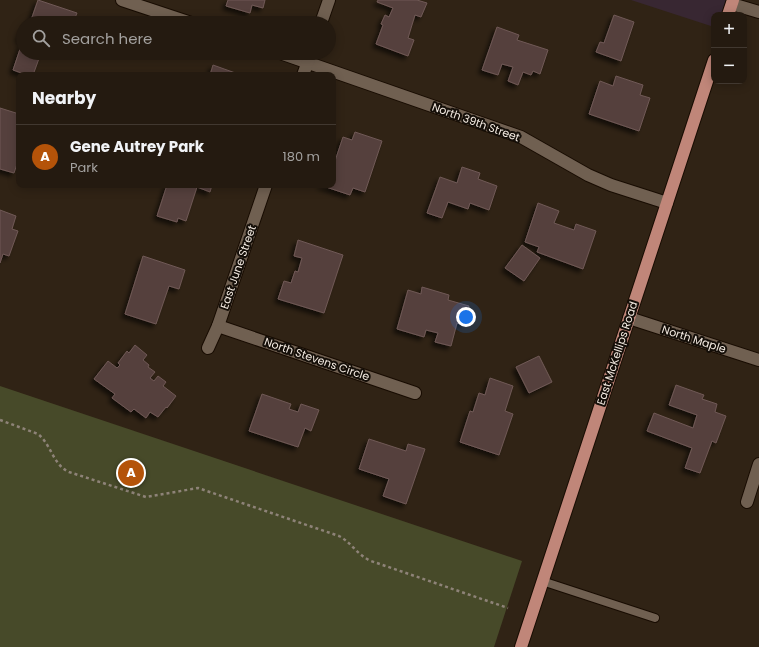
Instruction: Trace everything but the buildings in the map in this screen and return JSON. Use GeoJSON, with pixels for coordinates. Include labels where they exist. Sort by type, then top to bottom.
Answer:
{"type":"FeatureCollection","features":[{"type":"Feature","properties":{"kind":"main road","name":"East McKellips Road"},"geometry":{"type":"LineString","coordinates":[[521,647],[711,69]]}},
{"type":"Feature","properties":{"kind":"street"},"geometry":{"type":"LineString","coordinates":[[122,0],[170,16]]}},
{"type":"Feature","properties":{"kind":"street"},"geometry":{"type":"LineString","coordinates":[[323,16],[329,0]]}},
{"type":"Feature","properties":{"kind":"street"},"geometry":{"type":"LineString","coordinates":[[731,6],[759,12]]}},
{"type":"Feature","properties":{"kind":"street"},"geometry":{"type":"LineString","coordinates":[[304,72],[308,60]]}},
{"type":"Feature","properties":{"kind":"street","name":"North 39th Street"},"geometry":{"type":"LineString","coordinates":[[314,60],[521,137],[588,175],[667,203]]}},
{"type":"Feature","properties":{"kind":"street","name":"East June Street"},"geometry":{"type":"LineString","coordinates":[[208,348],[218,326],[265,188]]}},
{"type":"Feature","properties":{"kind":"street","name":"North Maple"},"geometry":{"type":"LineString","coordinates":[[629,318],[759,360]]}},
{"type":"Feature","properties":{"kind":"street","name":"North Stevens Circle"},"geometry":{"type":"LineString","coordinates":[[218,326],[415,392]]}},
{"type":"Feature","properties":{"kind":"street"},"geometry":{"type":"LineString","coordinates":[[747,502],[759,464]]}},
{"type":"Feature","properties":{"kind":"lane"},"geometry":{"type":"LineString","coordinates":[[542,581],[655,618]]}},
{"type":"Feature","properties":{"kind":"path"},"geometry":{"type":"LineString","coordinates":[[0,420],[38,434],[60,466],[69,472],[142,496],[152,497],[198,488],[339,536],[345,540],[360,556],[370,561],[508,608]]}},
{"type":"Feature","properties":{"kind":"shaded area"},"geometry":{"type":"Polygon","coordinates":[[[631,0],[733,0],[729,12],[711,12],[711,26],[631,0]]]}},
{"type":"Feature","properties":{"kind":"green space"},"geometry":{"type":"Polygon","coordinates":[[[0,386],[522,561],[494,647],[0,647],[0,386]]]}},
{"type":"Feature","properties":{"kind":"place","name":"Gene Autrey Park"},"geometry":{"type":"Point","coordinates":[131,473]}}]}
